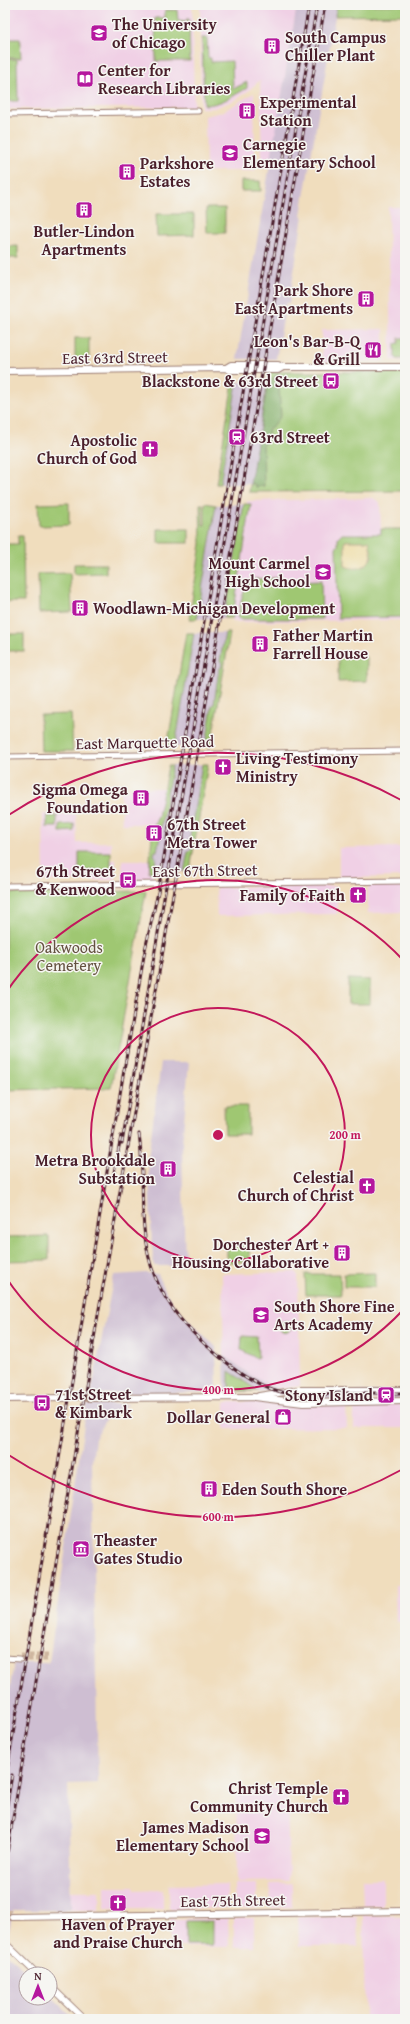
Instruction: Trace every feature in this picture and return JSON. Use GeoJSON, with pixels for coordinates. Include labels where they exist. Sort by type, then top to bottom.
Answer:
{"type":"FeatureCollection","features":[{"type":"Feature","properties":{"kind":"main road","name":"East 63rd Street"},"geometry":{"type":"LineString","coordinates":[[5,371],[226,368],[230,370],[278,370],[283,367],[405,367]]}},
{"type":"Feature","properties":{"kind":"main road"},"geometry":{"type":"LineString","coordinates":[[254,1397],[298,1390],[405,1390]]}},
{"type":"Feature","properties":{"kind":"main road"},"geometry":{"type":"LineString","coordinates":[[90,1398],[254,1397],[303,1403],[405,1401]]}},
{"type":"Feature","properties":{"kind":"main road"},"geometry":{"type":"LineString","coordinates":[[5,1399],[65,1398]]}},
{"type":"Feature","properties":{"kind":"main road","name":"East 75th Street"},"geometry":{"type":"LineString","coordinates":[[12,1915],[405,1912]]}},
{"type":"Feature","properties":{"kind":"main road"},"geometry":{"type":"LineString","coordinates":[[6,1947],[28,1966]]}},
{"type":"Feature","properties":{"kind":"main road"},"geometry":{"type":"LineString","coordinates":[[58,1994],[84,2019]]}},
{"type":"Feature","properties":{"kind":"street"},"geometry":{"type":"LineString","coordinates":[[5,114],[198,111]]}},
{"type":"Feature","properties":{"kind":"street","name":"East Marquette Road"},"geometry":{"type":"LineString","coordinates":[[5,758],[405,750]]}},
{"type":"Feature","properties":{"kind":"street","name":"East 67th Street"},"geometry":{"type":"LineString","coordinates":[[5,886],[405,881]]}},
{"type":"Feature","properties":{"kind":"street"},"geometry":{"type":"LineString","coordinates":[[5,1658],[18,1657]]}},
{"type":"Feature","properties":{"kind":"shaded area","name":"The University of Chicago"},"geometry":{"type":"Polygon","coordinates":[[[5,5],[192,5],[194,107],[5,109],[5,5]]]}},
{"type":"Feature","properties":{"kind":"shaded area","name":"The University of Chicago"},"geometry":{"type":"Polygon","coordinates":[[[200,5],[297,5],[270,167],[262,167],[260,80],[235,100],[214,108],[201,108],[200,5]]]}},
{"type":"Feature","properties":{"kind":"shaded area"},"geometry":{"type":"Polygon","coordinates":[[[297,5],[337,5],[301,215],[303,216],[289,303],[286,303],[276,359],[237,359],[297,5]]]}},
{"type":"Feature","properties":{"kind":"shaded area","name":"Carnegie Elementary School"},"geometry":{"type":"Polygon","coordinates":[[[254,93],[255,171],[206,171],[205,116],[222,112],[254,93]]]}},
{"type":"Feature","properties":{"kind":"shaded area"},"geometry":{"type":"Polygon","coordinates":[[[388,207],[405,207],[405,361],[391,360],[388,207]]]}},
{"type":"Feature","properties":{"kind":"shaded area"},"geometry":{"type":"Polygon","coordinates":[[[384,329],[384,361],[322,362],[322,330],[384,329]]]}},
{"type":"Feature","properties":{"kind":"shaded area"},"geometry":{"type":"Polygon","coordinates":[[[233,382],[268,382],[250,484],[216,484],[233,382]]]}},
{"type":"Feature","properties":{"kind":"shaded area","name":"Mount Carmel High School"},"geometry":{"type":"Polygon","coordinates":[[[373,498],[380,502],[381,529],[405,529],[405,620],[232,622],[251,504],[247,504],[247,501],[373,498]]]}},
{"type":"Feature","properties":{"kind":"shaded area"},"geometry":{"type":"Polygon","coordinates":[[[251,504],[233,618],[193,619],[212,505],[251,504]]]}},
{"type":"Feature","properties":{"kind":"shaded area"},"geometry":{"type":"Polygon","coordinates":[[[190,633],[229,633],[210,746],[171,747],[190,633]]]}},
{"type":"Feature","properties":{"kind":"shaded area"},"geometry":{"type":"Polygon","coordinates":[[[207,764],[189,872],[149,872],[154,824],[158,817],[168,766],[207,764]]]}},
{"type":"Feature","properties":{"kind":"shaded area"},"geometry":{"type":"Polygon","coordinates":[[[164,788],[158,817],[154,824],[122,824],[121,789],[164,788]]]}},
{"type":"Feature","properties":{"kind":"shaded area"},"geometry":{"type":"Polygon","coordinates":[[[403,813],[405,813],[405,877],[339,878],[339,848],[404,847],[403,813]]]}},
{"type":"Feature","properties":{"kind":"shaded area"},"geometry":{"type":"Polygon","coordinates":[[[43,814],[76,814],[77,843],[111,842],[111,860],[116,860],[116,880],[44,881],[43,814]]]}},
{"type":"Feature","properties":{"kind":"shaded area"},"geometry":{"type":"Polygon","coordinates":[[[122,860],[152,860],[149,872],[154,872],[152,880],[123,880],[122,860]]]}},
{"type":"Feature","properties":{"kind":"shaded area"},"geometry":{"type":"Polygon","coordinates":[[[368,885],[405,885],[405,912],[368,913],[368,885]]]}},
{"type":"Feature","properties":{"kind":"shaded area"},"geometry":{"type":"Polygon","coordinates":[[[337,886],[337,914],[217,916],[216,887],[337,886]]]}},
{"type":"Feature","properties":{"kind":"shaded area"},"geometry":{"type":"Polygon","coordinates":[[[161,1062],[189,1062],[182,1145],[185,1266],[154,1266],[148,1159],[161,1062]]]}},
{"type":"Feature","properties":{"kind":"shaded area","name":"South Shore Fine Arts Academy"},"geometry":{"type":"Polygon","coordinates":[[[296,1272],[298,1274],[300,1386],[279,1389],[252,1376],[224,1355],[222,1274],[296,1272]]]}},
{"type":"Feature","properties":{"kind":"shaded area"},"geometry":{"type":"Polygon","coordinates":[[[146,1273],[158,1274],[175,1307],[216,1347],[216,1392],[91,1394],[114,1275],[146,1273]]]}},
{"type":"Feature","properties":{"kind":"shaded area"},"geometry":{"type":"Polygon","coordinates":[[[224,1355],[252,1376],[279,1389],[258,1392],[225,1392],[224,1355]]]}},
{"type":"Feature","properties":{"kind":"shaded area"},"geometry":{"type":"Polygon","coordinates":[[[405,1391],[405,1399],[306,1401],[306,1392],[405,1391]]]}},
{"type":"Feature","properties":{"kind":"shaded area"},"geometry":{"type":"Polygon","coordinates":[[[260,1402],[296,1405],[346,1405],[347,1428],[225,1429],[225,1403],[260,1402]]]}},
{"type":"Feature","properties":{"kind":"shaded area"},"geometry":{"type":"Polygon","coordinates":[[[87,1404],[129,1404],[108,1416],[104,1422],[95,1439],[92,1462],[98,1783],[68,1784],[71,1908],[70,1910],[13,1910],[5,1953],[5,1717],[14,1663],[49,1663],[87,1404]]]}},
{"type":"Feature","properties":{"kind":"shaded area"},"geometry":{"type":"Polygon","coordinates":[[[405,1404],[405,1428],[354,1428],[354,1405],[405,1404]]]}},
{"type":"Feature","properties":{"kind":"shaded area"},"geometry":{"type":"Polygon","coordinates":[[[395,1585],[405,1585],[405,1622],[396,1622],[395,1585]]]}},
{"type":"Feature","properties":{"kind":"shaded area","name":"James Madison Elementary School"},"geometry":{"type":"Polygon","coordinates":[[[287,1789],[289,1881],[237,1882],[236,1790],[287,1789]]]}},
{"type":"Feature","properties":{"kind":"shaded area"},"geometry":{"type":"Polygon","coordinates":[[[362,1879],[383,1879],[383,1906],[363,1906],[362,1879]]]}},
{"type":"Feature","properties":{"kind":"shaded area"},"geometry":{"type":"Polygon","coordinates":[[[292,1883],[292,1907],[271,1908],[270,1884],[292,1883]]]}},
{"type":"Feature","properties":{"kind":"shaded area"},"geometry":{"type":"Polygon","coordinates":[[[227,1884],[227,1908],[169,1909],[169,1885],[227,1884]]]}},
{"type":"Feature","properties":{"kind":"shaded area"},"geometry":{"type":"Polygon","coordinates":[[[234,1884],[257,1884],[257,1908],[235,1908],[234,1884]]]}},
{"type":"Feature","properties":{"kind":"shaded area"},"geometry":{"type":"Polygon","coordinates":[[[105,1887],[134,1887],[135,1890],[163,1889],[163,1909],[105,1909],[105,1887]]]}},
{"type":"Feature","properties":{"kind":"shaded area"},"geometry":{"type":"Polygon","coordinates":[[[69,1891],[99,1891],[99,1910],[70,1910],[69,1891]]]}},
{"type":"Feature","properties":{"kind":"shaded area"},"geometry":{"type":"Polygon","coordinates":[[[363,1915],[405,1916],[405,2019],[365,2019],[363,1915]]]}},
{"type":"Feature","properties":{"kind":"shaded area"},"geometry":{"type":"Polygon","coordinates":[[[298,1917],[357,1917],[358,1946],[299,1946],[298,1917]]]}},
{"type":"Feature","properties":{"kind":"shaded area"},"geometry":{"type":"Polygon","coordinates":[[[228,1918],[229,1947],[170,1947],[170,1919],[228,1918]]]}},
{"type":"Feature","properties":{"kind":"shaded area"},"geometry":{"type":"Polygon","coordinates":[[[234,1918],[254,1918],[254,1947],[234,1947],[234,1918]]]}},
{"type":"Feature","properties":{"kind":"shaded area"},"geometry":{"type":"Polygon","coordinates":[[[5,1953],[20,1966],[18,1966],[18,2006],[58,2006],[58,2003],[75,2019],[5,2019],[5,1953]]]}},
{"type":"Feature","properties":{"kind":"green space"},"geometry":{"type":"Polygon","coordinates":[[[337,5],[405,5],[405,15],[335,16],[337,5]]]}},
{"type":"Feature","properties":{"kind":"green space"},"geometry":{"type":"Polygon","coordinates":[[[165,10],[177,10],[178,20],[187,21],[187,19],[189,19],[190,61],[156,61],[155,18],[165,18],[165,10]]]}},
{"type":"Feature","properties":{"kind":"green space"},"geometry":{"type":"Polygon","coordinates":[[[202,38],[207,38],[208,58],[211,58],[211,62],[232,61],[233,89],[247,82],[247,88],[221,102],[210,105],[204,105],[202,38]]]}},
{"type":"Feature","properties":{"kind":"green space"},"geometry":{"type":"Polygon","coordinates":[[[5,39],[20,39],[21,58],[5,58],[5,39]]]}},
{"type":"Feature","properties":{"kind":"green space"},"geometry":{"type":"Polygon","coordinates":[[[5,59],[17,59],[18,101],[5,101],[5,59]]]}},
{"type":"Feature","properties":{"kind":"green space"},"geometry":{"type":"Polygon","coordinates":[[[241,181],[260,181],[261,191],[241,191],[241,181]]]}},
{"type":"Feature","properties":{"kind":"green space"},"geometry":{"type":"Polygon","coordinates":[[[206,208],[225,208],[225,233],[207,233],[206,208]]]}},
{"type":"Feature","properties":{"kind":"green space"},"geometry":{"type":"Polygon","coordinates":[[[156,214],[194,214],[194,235],[157,236],[156,214]]]}},
{"type":"Feature","properties":{"kind":"green space"},"geometry":{"type":"Polygon","coordinates":[[[18,246],[18,258],[5,258],[5,247],[18,246]]]}},
{"type":"Feature","properties":{"kind":"green space"},"geometry":{"type":"Polygon","coordinates":[[[75,338],[89,338],[89,363],[75,363],[75,338]]]}},
{"type":"Feature","properties":{"kind":"green space"},"geometry":{"type":"Polygon","coordinates":[[[399,338],[405,338],[405,359],[397,359],[395,357],[395,344],[399,343],[399,338]]]}},
{"type":"Feature","properties":{"kind":"green space"},"geometry":{"type":"Polygon","coordinates":[[[269,372],[405,372],[405,491],[249,492],[269,372]]]}},
{"type":"Feature","properties":{"kind":"green space"},"geometry":{"type":"Polygon","coordinates":[[[278,374],[281,416],[273,426],[269,428],[267,442],[263,443],[264,486],[255,487],[255,484],[250,484],[268,382],[278,374]]]}},
{"type":"Feature","properties":{"kind":"green space"},"geometry":{"type":"Polygon","coordinates":[[[233,382],[237,382],[220,484],[216,484],[233,382]]]}},
{"type":"Feature","properties":{"kind":"green space"},"geometry":{"type":"Polygon","coordinates":[[[69,503],[69,525],[39,526],[38,504],[69,503]]]}},
{"type":"Feature","properties":{"kind":"green space"},"geometry":{"type":"Polygon","coordinates":[[[205,503],[216,505],[197,619],[189,619],[201,544],[200,504],[203,504],[203,525],[205,525],[205,503]]]}},
{"type":"Feature","properties":{"kind":"green space"},"geometry":{"type":"Polygon","coordinates":[[[244,504],[251,504],[233,618],[224,618],[244,504]]]}},
{"type":"Feature","properties":{"kind":"green space"},"geometry":{"type":"Polygon","coordinates":[[[158,529],[189,529],[189,543],[158,543],[158,529]]]}},
{"type":"Feature","properties":{"kind":"green space"},"geometry":{"type":"Polygon","coordinates":[[[381,529],[405,529],[405,617],[338,618],[336,547],[338,546],[338,538],[342,534],[381,534],[381,529]]]}},
{"type":"Feature","properties":{"kind":"green space"},"geometry":{"type":"Polygon","coordinates":[[[18,536],[23,536],[24,602],[5,602],[5,544],[18,544],[18,536]]]}},
{"type":"Feature","properties":{"kind":"green space"},"geometry":{"type":"Polygon","coordinates":[[[74,564],[106,564],[106,573],[74,574],[74,564]]]}},
{"type":"Feature","properties":{"kind":"green space"},"geometry":{"type":"Polygon","coordinates":[[[70,573],[72,612],[39,613],[38,574],[70,573]]]}},
{"type":"Feature","properties":{"kind":"green space"},"geometry":{"type":"Polygon","coordinates":[[[276,578],[297,582],[321,581],[322,619],[240,619],[238,617],[242,597],[248,583],[255,579],[276,578]]]}},
{"type":"Feature","properties":{"kind":"green space"},"geometry":{"type":"Polygon","coordinates":[[[186,633],[194,633],[175,747],[167,748],[186,633]]]}},
{"type":"Feature","properties":{"kind":"green space"},"geometry":{"type":"Polygon","coordinates":[[[225,633],[230,633],[211,746],[206,746],[212,705],[214,704],[219,669],[221,668],[222,663],[220,661],[225,633]]]}},
{"type":"Feature","properties":{"kind":"green space"},"geometry":{"type":"Polygon","coordinates":[[[5,634],[24,634],[24,651],[5,651],[5,634]]]}},
{"type":"Feature","properties":{"kind":"green space"},"geometry":{"type":"Polygon","coordinates":[[[338,657],[367,657],[367,681],[338,682],[338,657]]]}},
{"type":"Feature","properties":{"kind":"green space"},"geometry":{"type":"Polygon","coordinates":[[[71,714],[73,751],[41,751],[40,715],[71,714]]]}},
{"type":"Feature","properties":{"kind":"green space"},"geometry":{"type":"Polygon","coordinates":[[[202,764],[208,764],[190,870],[184,872],[188,851],[192,849],[193,840],[190,837],[202,764]]]}},
{"type":"Feature","properties":{"kind":"green space"},"geometry":{"type":"Polygon","coordinates":[[[168,766],[172,766],[161,827],[153,827],[158,817],[168,766]]]}},
{"type":"Feature","properties":{"kind":"green space"},"geometry":{"type":"Polygon","coordinates":[[[47,816],[57,816],[57,827],[47,827],[47,816]]]}},
{"type":"Feature","properties":{"kind":"green space"},"geometry":{"type":"Polygon","coordinates":[[[74,824],[74,831],[60,832],[60,825],[74,824]]]}},
{"type":"Feature","properties":{"kind":"green space"},"geometry":{"type":"Polygon","coordinates":[[[152,835],[160,836],[157,851],[155,851],[154,855],[156,858],[154,872],[149,872],[152,835]]]}},
{"type":"Feature","properties":{"kind":"green space"},"geometry":{"type":"Polygon","coordinates":[[[79,852],[111,852],[111,870],[79,871],[79,852]]]}},
{"type":"Feature","properties":{"kind":"green space","name":"Oakwoods Cemetery"},"geometry":{"type":"Polygon","coordinates":[[[146,891],[111,1088],[5,1090],[5,893],[146,891]]]}},
{"type":"Feature","properties":{"kind":"green space"},"geometry":{"type":"Polygon","coordinates":[[[348,979],[370,980],[370,1004],[348,1004],[348,979]]]}},
{"type":"Feature","properties":{"kind":"green space"},"geometry":{"type":"Polygon","coordinates":[[[224,1106],[248,1106],[248,1134],[225,1134],[224,1106]]]}},
{"type":"Feature","properties":{"kind":"green space"},"geometry":{"type":"Polygon","coordinates":[[[49,1236],[49,1260],[5,1261],[5,1237],[49,1236]]]}},
{"type":"Feature","properties":{"kind":"green space"},"geometry":{"type":"Polygon","coordinates":[[[227,1245],[249,1245],[250,1262],[227,1262],[227,1245]]]}},
{"type":"Feature","properties":{"kind":"green space"},"geometry":{"type":"Polygon","coordinates":[[[375,1273],[375,1287],[344,1287],[344,1274],[375,1273]]]}},
{"type":"Feature","properties":{"kind":"green space"},"geometry":{"type":"Polygon","coordinates":[[[305,1274],[340,1274],[341,1295],[306,1295],[305,1274]]]}},
{"type":"Feature","properties":{"kind":"green space"},"geometry":{"type":"Polygon","coordinates":[[[285,1321],[289,1323],[291,1327],[289,1331],[285,1333],[281,1331],[279,1327],[281,1323],[285,1321]]]}},
{"type":"Feature","properties":{"kind":"green space"},"geometry":{"type":"Polygon","coordinates":[[[242,1336],[257,1337],[258,1357],[256,1358],[241,1350],[242,1336]]]}},
{"type":"Feature","properties":{"kind":"green space"},"geometry":{"type":"Polygon","coordinates":[[[229,1371],[258,1391],[229,1391],[229,1371]]]}},
{"type":"Feature","properties":{"kind":"green space"},"geometry":{"type":"Polygon","coordinates":[[[186,1921],[213,1921],[213,1945],[186,1945],[186,1921]]]}},
{"type":"Feature","properties":{"kind":"sand"},"geometry":{"type":"Polygon","coordinates":[[[345,541],[369,541],[372,556],[364,566],[354,568],[345,566],[345,541]]]}},
{"type":"Feature","properties":{"kind":"tunnel"},"geometry":{"type":"LineString","coordinates":[[65,1398],[90,1398]]}},
{"type":"Feature","properties":{"kind":"tunnel"},"geometry":{"type":"LineString","coordinates":[[21,1655],[48,1655]]}},
{"type":"Feature","properties":{"kind":"tunnel"},"geometry":{"type":"LineString","coordinates":[[20,1659],[47,1659]]}},
{"type":"Feature","properties":{"kind":"tunnel"},"geometry":{"type":"LineString","coordinates":[[5,1913],[12,1913]]}},
{"type":"Feature","properties":{"kind":"railway"},"geometry":{"type":"LineString","coordinates":[[5,1782],[123,1076],[145,950],[158,892],[309,5]]}},
{"type":"Feature","properties":{"kind":"railway"},"geometry":{"type":"LineString","coordinates":[[122,1143],[317,5]]}},
{"type":"Feature","properties":{"kind":"railway"},"geometry":{"type":"LineString","coordinates":[[5,1865],[99,1309],[177,872],[325,5]]}},
{"type":"Feature","properties":{"kind":"railway"},"geometry":{"type":"LineString","coordinates":[[139,1134],[142,1164],[145,1239],[154,1275],[163,1294],[171,1306],[180,1318],[205,1344],[220,1357],[251,1379],[281,1392],[304,1394],[405,1393]]}},
{"type":"Feature","properties":{"kind":"railway"},"geometry":{"type":"LineString","coordinates":[[113,1178],[121,1136]]}},
{"type":"Feature","properties":{"kind":"railway"},"geometry":{"type":"LineString","coordinates":[[5,1815],[12,1775]]}},
{"type":"Feature","properties":{"kind":"place","name":"The University of Chicago"},"geometry":{"type":"Point","coordinates":[99,33]}},
{"type":"Feature","properties":{"kind":"place","name":"South Campus Chiller Plant"},"geometry":{"type":"Point","coordinates":[272,46]}},
{"type":"Feature","properties":{"kind":"place","name":"Center for Research Libraries"},"geometry":{"type":"Point","coordinates":[85,79]}},
{"type":"Feature","properties":{"kind":"place","name":"Experimental Station"},"geometry":{"type":"Point","coordinates":[247,111]}},
{"type":"Feature","properties":{"kind":"place","name":"Carnegie Elementary School"},"geometry":{"type":"Point","coordinates":[230,153]}},
{"type":"Feature","properties":{"kind":"place","name":"Parkshore Estates"},"geometry":{"type":"Point","coordinates":[127,172]}},
{"type":"Feature","properties":{"kind":"place","name":"Butler-Lindon Apartments"},"geometry":{"type":"Point","coordinates":[84,210]}},
{"type":"Feature","properties":{"kind":"place","name":"Park Shore East Apartments"},"geometry":{"type":"Point","coordinates":[366,299]}},
{"type":"Feature","properties":{"kind":"place","name":"Leon's Bar-B-Q & Grill"},"geometry":{"type":"Point","coordinates":[373,350]}},
{"type":"Feature","properties":{"kind":"place","name":"Blackstone & 63rd Street"},"geometry":{"type":"Point","coordinates":[331,381]}},
{"type":"Feature","properties":{"kind":"place","name":"63rd Street"},"geometry":{"type":"Point","coordinates":[237,437]}},
{"type":"Feature","properties":{"kind":"place","name":"Apostolic Church of God"},"geometry":{"type":"Point","coordinates":[150,449]}},
{"type":"Feature","properties":{"kind":"place","name":"Mount Carmel High School"},"geometry":{"type":"Point","coordinates":[323,572]}},
{"type":"Feature","properties":{"kind":"place","name":"Woodlawn-Michigan Development"},"geometry":{"type":"Point","coordinates":[80,608]}},
{"type":"Feature","properties":{"kind":"place","name":"Father Martin Farrell House"},"geometry":{"type":"Point","coordinates":[260,644]}},
{"type":"Feature","properties":{"kind":"place","name":"Living Testimony Ministry"},"geometry":{"type":"Point","coordinates":[223,767]}},
{"type":"Feature","properties":{"kind":"place","name":"Sigma Omega Foundation"},"geometry":{"type":"Point","coordinates":[141,798]}},
{"type":"Feature","properties":{"kind":"place","name":"67th Street Metra Tower"},"geometry":{"type":"Point","coordinates":[154,833]}},
{"type":"Feature","properties":{"kind":"place","name":"67th Street & Kenwood"},"geometry":{"type":"Point","coordinates":[128,880]}},
{"type":"Feature","properties":{"kind":"place","name":"Family of Faith"},"geometry":{"type":"Point","coordinates":[358,895]}},
{"type":"Feature","properties":{"kind":"place","name":"Metra Brookdale Substation"},"geometry":{"type":"Point","coordinates":[168,1169]}},
{"type":"Feature","properties":{"kind":"place","name":"Celestial Church of Christ"},"geometry":{"type":"Point","coordinates":[367,1186]}},
{"type":"Feature","properties":{"kind":"place","name":"Dorchester Art + Housing Collaborative"},"geometry":{"type":"Point","coordinates":[342,1253]}},
{"type":"Feature","properties":{"kind":"place","name":"South Shore Fine Arts Academy"},"geometry":{"type":"Point","coordinates":[261,1315]}},
{"type":"Feature","properties":{"kind":"place","name":"Stony Island"},"geometry":{"type":"Point","coordinates":[386,1395]}},
{"type":"Feature","properties":{"kind":"place","name":"71st Street & Kimbark"},"geometry":{"type":"Point","coordinates":[42,1403]}},
{"type":"Feature","properties":{"kind":"place","name":"Dollar General"},"geometry":{"type":"Point","coordinates":[283,1417]}},
{"type":"Feature","properties":{"kind":"place","name":"Eden South Shore"},"geometry":{"type":"Point","coordinates":[209,1489]}},
{"type":"Feature","properties":{"kind":"place","name":"Theaster Gates Studio"},"geometry":{"type":"Point","coordinates":[81,1549]}},
{"type":"Feature","properties":{"kind":"place","name":"Christ Temple Community Church"},"geometry":{"type":"Point","coordinates":[341,1797]}},
{"type":"Feature","properties":{"kind":"place","name":"James Madison Elementary School"},"geometry":{"type":"Point","coordinates":[262,1836]}},
{"type":"Feature","properties":{"kind":"place","name":"Haven of Prayer and Praise Church"},"geometry":{"type":"Point","coordinates":[118,1903]}}]}
